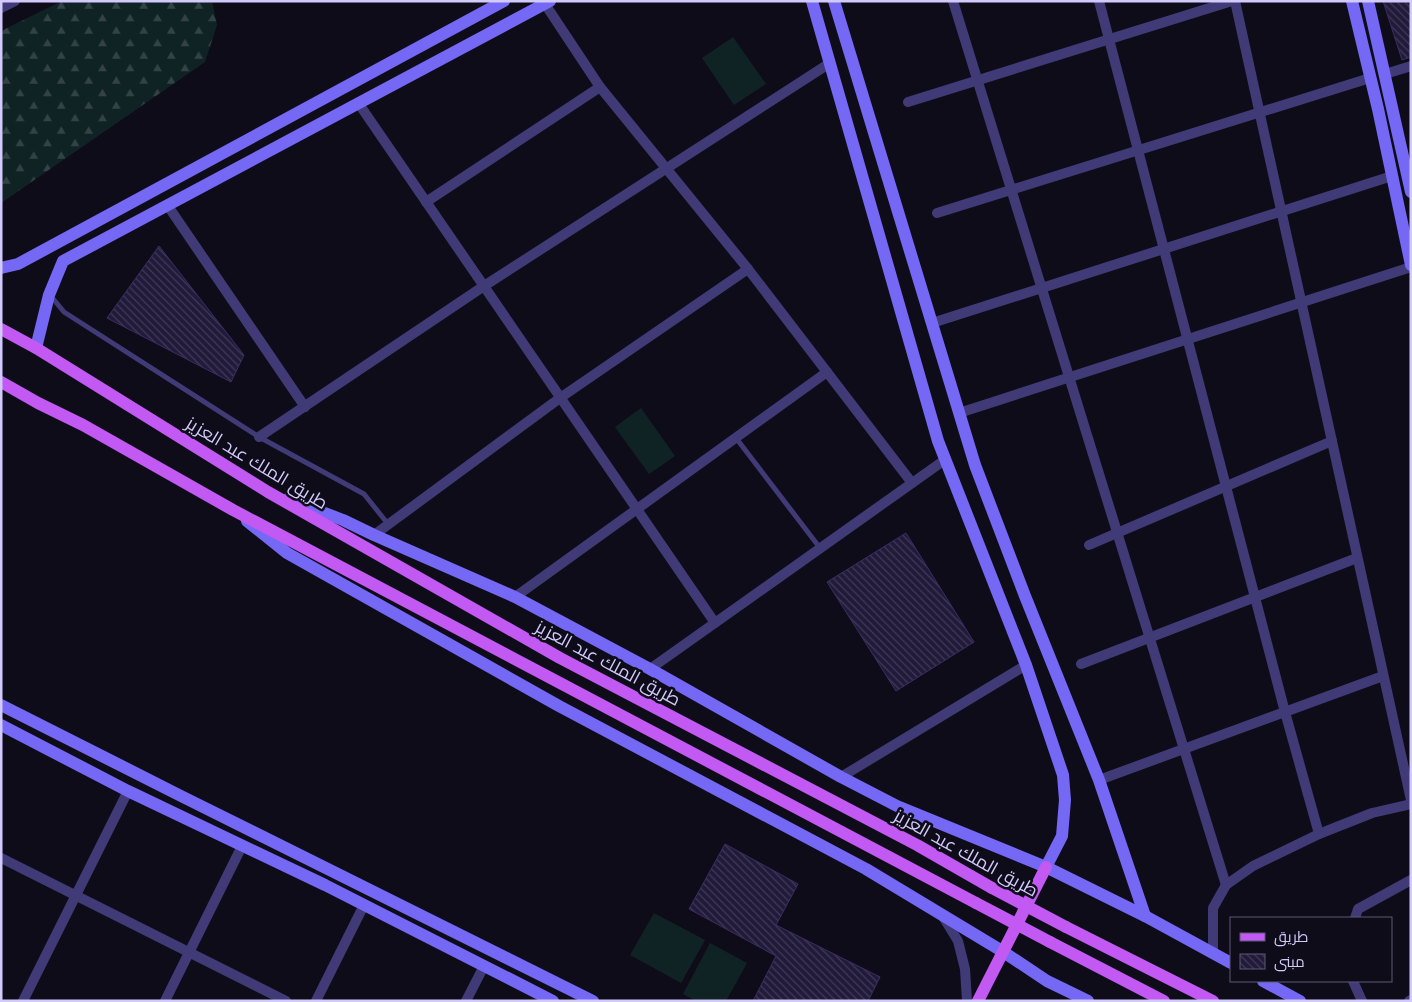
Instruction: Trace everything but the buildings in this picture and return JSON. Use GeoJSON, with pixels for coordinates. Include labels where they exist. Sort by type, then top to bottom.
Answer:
{"type":"FeatureCollection","features":[{"type":"Feature","properties":{"kind":"main road","name":"طريق الملك عبد العزيز"},"geometry":{"type":"LineString","coordinates":[[1,329],[36,348],[268,492],[560,658],[917,845],[992,888],[1066,927],[1213,1001]]}},
{"type":"Feature","properties":{"kind":"main road"},"geometry":{"type":"LineString","coordinates":[[1,382],[233,510],[1164,1001]]}},
{"type":"Feature","properties":{"kind":"main road"},"geometry":{"type":"LineString","coordinates":[[978,1001],[1046,867]]}},
{"type":"Feature","properties":{"kind":"street"},"geometry":{"type":"LineString","coordinates":[[1,8],[15,1]]}},
{"type":"Feature","properties":{"kind":"street"},"geometry":{"type":"LineString","coordinates":[[1,268],[18,264],[504,1]]}},
{"type":"Feature","properties":{"kind":"street"},"geometry":{"type":"LineString","coordinates":[[812,1],[936,431],[1026,664],[1063,775],[1065,800],[1062,836],[1046,867]]}},
{"type":"Feature","properties":{"kind":"street"},"geometry":{"type":"LineString","coordinates":[[834,1],[982,484],[1099,780],[1145,916]]}},
{"type":"Feature","properties":{"kind":"street"},"geometry":{"type":"LineString","coordinates":[[953,1],[1226,885]]}},
{"type":"Feature","properties":{"kind":"street"},"geometry":{"type":"LineString","coordinates":[[1099,1],[1285,712],[1319,834]]}},
{"type":"Feature","properties":{"kind":"street"},"geometry":{"type":"LineString","coordinates":[[908,102],[1233,1],[1411,800]]}},
{"type":"Feature","properties":{"kind":"street"},"geometry":{"type":"LineString","coordinates":[[959,412],[1411,266],[1352,1]]}},
{"type":"Feature","properties":{"kind":"street"},"geometry":{"type":"LineString","coordinates":[[1368,1],[1408,168],[1411,192]]}},
{"type":"Feature","properties":{"kind":"street"},"geometry":{"type":"LineString","coordinates":[[36,348],[49,294],[63,261],[548,3],[600,87],[748,268],[912,482]]}},
{"type":"Feature","properties":{"kind":"street"},"geometry":{"type":"LineString","coordinates":[[259,437],[484,286],[830,63]]}},
{"type":"Feature","properties":{"kind":"street"},"geometry":{"type":"LineString","coordinates":[[1385,74],[1411,66]]}},
{"type":"Feature","properties":{"kind":"street"},"geometry":{"type":"LineString","coordinates":[[938,213],[1370,78]]}},
{"type":"Feature","properties":{"kind":"street"},"geometry":{"type":"LineString","coordinates":[[426,202],[600,87]]}},
{"type":"Feature","properties":{"kind":"street"},"geometry":{"type":"LineString","coordinates":[[359,104],[715,623]]}},
{"type":"Feature","properties":{"kind":"street"},"geometry":{"type":"LineString","coordinates":[[932,324],[1392,176]]}},
{"type":"Feature","properties":{"kind":"street"},"geometry":{"type":"LineString","coordinates":[[168,206],[305,407]]}},
{"type":"Feature","properties":{"kind":"street"},"geometry":{"type":"LineString","coordinates":[[374,535],[560,398],[748,268]]}},
{"type":"Feature","properties":{"kind":"street"},"geometry":{"type":"LineString","coordinates":[[515,597],[827,372]]}},
{"type":"Feature","properties":{"kind":"street"},"geometry":{"type":"LineString","coordinates":[[1089,545],[1332,441]]}},
{"type":"Feature","properties":{"kind":"street"},"geometry":{"type":"LineString","coordinates":[[650,669],[946,459]]}},
{"type":"Feature","properties":{"kind":"street"},"geometry":{"type":"LineString","coordinates":[[268,492],[343,520],[515,597],[650,669],[841,777],[898,806],[1046,867],[1145,916],[1230,962]]}},
{"type":"Feature","properties":{"kind":"street"},"geometry":{"type":"LineString","coordinates":[[233,510],[287,553],[559,706],[866,869],[1002,951],[1047,981],[1088,1001]]}},
{"type":"Feature","properties":{"kind":"street"},"geometry":{"type":"LineString","coordinates":[[1081,664],[1357,558]]}},
{"type":"Feature","properties":{"kind":"street"},"geometry":{"type":"LineString","coordinates":[[841,777],[1026,664]]}},
{"type":"Feature","properties":{"kind":"street"},"geometry":{"type":"LineString","coordinates":[[1099,780],[1383,676]]}},
{"type":"Feature","properties":{"kind":"street"},"geometry":{"type":"LineString","coordinates":[[1,704],[181,796],[593,1001]]}},
{"type":"Feature","properties":{"kind":"street"},"geometry":{"type":"LineString","coordinates":[[1,725],[128,791],[364,905],[553,1001]]}},
{"type":"Feature","properties":{"kind":"street"},"geometry":{"type":"LineString","coordinates":[[23,1001],[128,791]]}},
{"type":"Feature","properties":{"kind":"street"},"geometry":{"type":"LineString","coordinates":[[1213,953],[1213,908],[1226,885],[1253,866],[1319,834],[1372,813],[1411,804]]}},
{"type":"Feature","properties":{"kind":"street"},"geometry":{"type":"LineString","coordinates":[[165,1001],[242,846]]}},
{"type":"Feature","properties":{"kind":"street"},"geometry":{"type":"LineString","coordinates":[[1,858],[286,1001]]}},
{"type":"Feature","properties":{"kind":"street"},"geometry":{"type":"LineString","coordinates":[[1354,917],[1358,909],[1411,880]]}},
{"type":"Feature","properties":{"kind":"street"},"geometry":{"type":"LineString","coordinates":[[316,1001],[364,905]]}},
{"type":"Feature","properties":{"kind":"street"},"geometry":{"type":"LineString","coordinates":[[942,914],[958,941],[965,969],[967,1001]]}},
{"type":"Feature","properties":{"kind":"street"},"geometry":{"type":"LineString","coordinates":[[466,1001],[484,966]]}},
{"type":"Feature","properties":{"kind":"street"},"geometry":{"type":"LineString","coordinates":[[1266,982],[1300,1001]]}},
{"type":"Feature","properties":{"kind":"street"},"geometry":{"type":"LineString","coordinates":[[1353,982],[1362,1001]]}},
{"type":"Feature","properties":{"kind":"lane"},"geometry":{"type":"LineString","coordinates":[[49,294],[64,312],[259,437],[364,494],[389,524]]}},
{"type":"Feature","properties":{"kind":"lane"},"geometry":{"type":"LineString","coordinates":[[736,438],[820,548]]}},
{"type":"Feature","properties":{"kind":"green space"},"geometry":{"type":"Polygon","coordinates":[[[62,1],[212,1],[217,25],[205,62],[1,203],[1,31],[62,1]]]}},
{"type":"Feature","properties":{"kind":"green space"},"geometry":{"type":"Polygon","coordinates":[[[733,37],[766,84],[734,105],[702,58],[733,37]]]}},
{"type":"Feature","properties":{"kind":"green space"},"geometry":{"type":"Polygon","coordinates":[[[641,408],[675,456],[649,474],[615,427],[641,408]]]}},
{"type":"Feature","properties":{"kind":"green space"},"geometry":{"type":"Polygon","coordinates":[[[654,913],[705,940],[681,983],[630,955],[654,913]]]}},
{"type":"Feature","properties":{"kind":"green space"},"geometry":{"type":"Polygon","coordinates":[[[710,943],[747,963],[726,1001],[696,1001],[683,994],[710,943]]]}}]}
